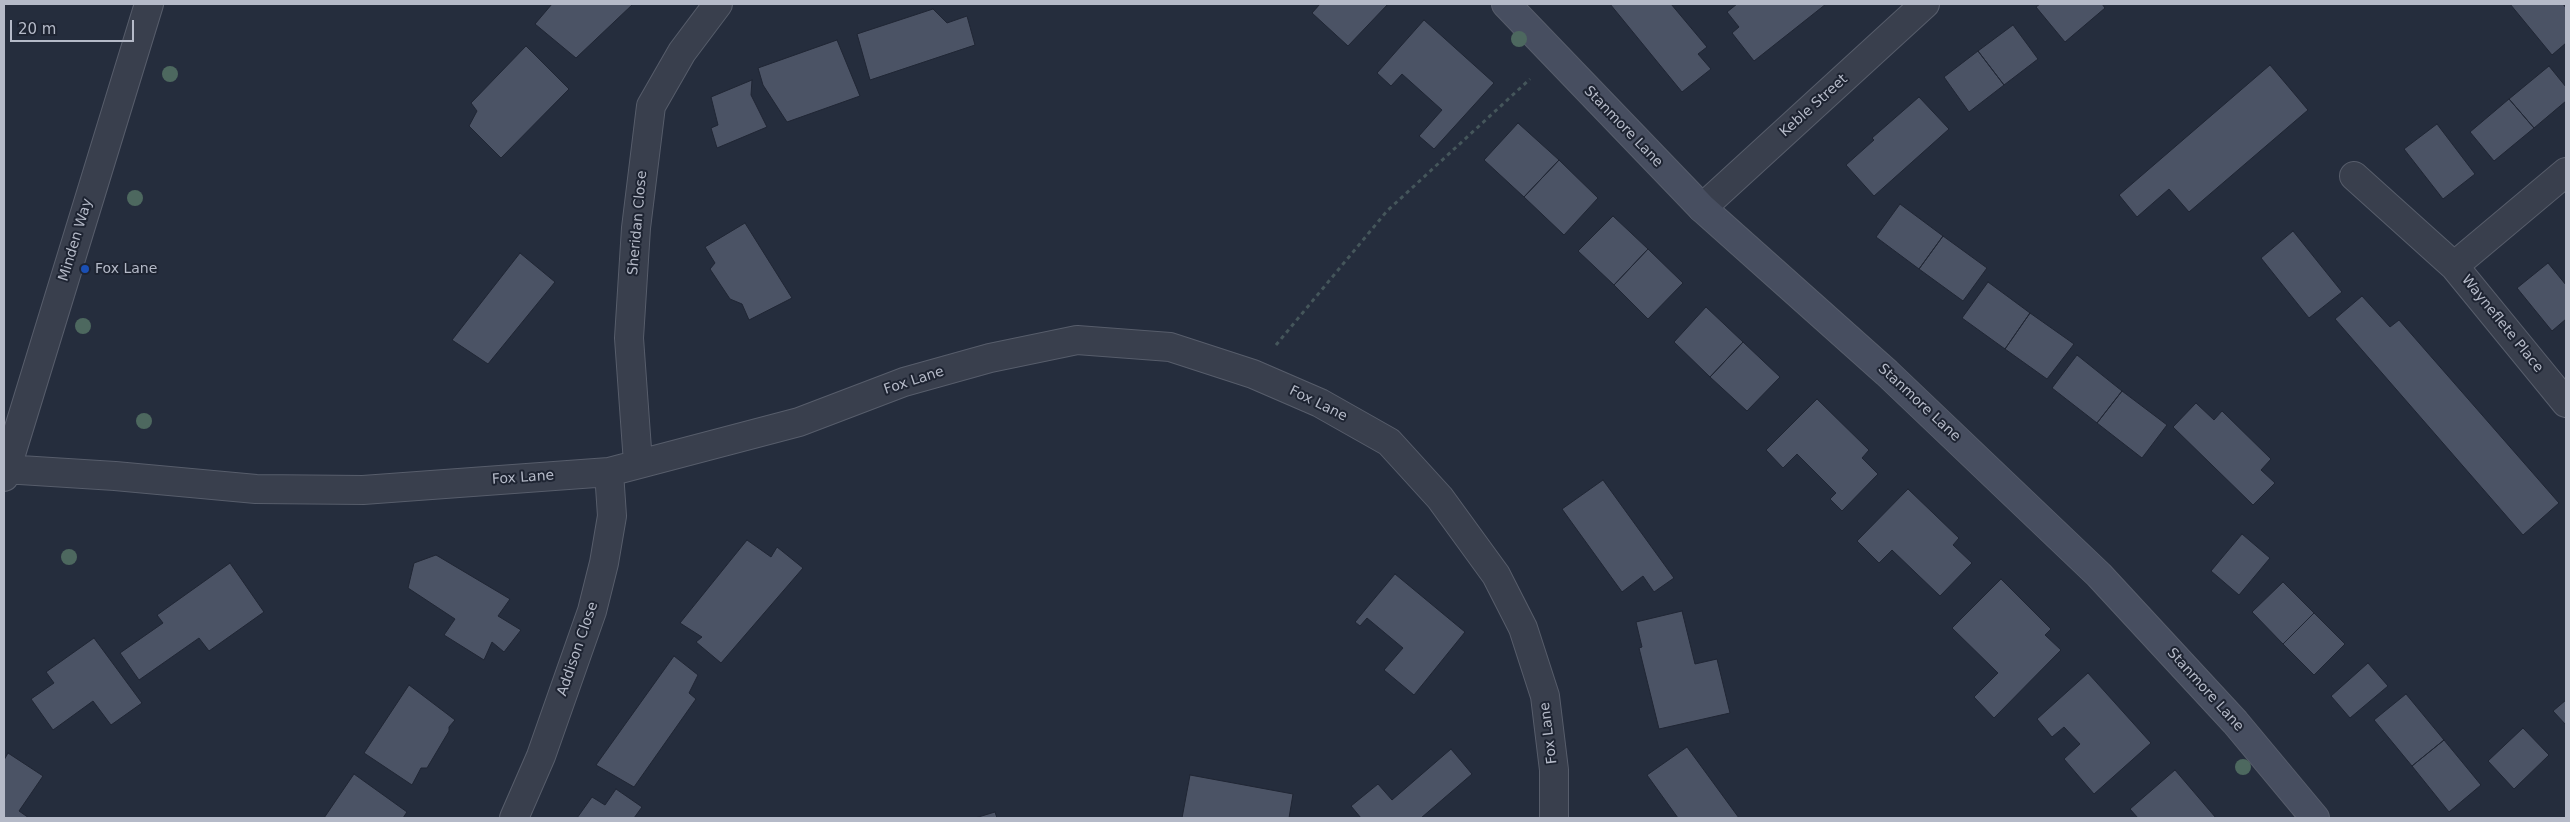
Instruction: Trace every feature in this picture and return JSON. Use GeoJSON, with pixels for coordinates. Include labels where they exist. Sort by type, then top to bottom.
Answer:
{"type":"FeatureCollection","features":[{"type":"Feature","properties":{"kind":"street","name":"Minden Way"},"geometry":{"type":"LineString","coordinates":[[5,472],[148,4]]}},
{"type":"Feature","properties":{"kind":"street","name":"Sheridan Close"},"geometry":{"type":"LineString","coordinates":[[638,463],[629,338],[636,228],[651,106],[682,52],[718,4]]}},
{"type":"Feature","properties":{"kind":"street","name":"Stanmore Lane"},"geometry":{"type":"LineString","coordinates":[[1506,4],[1702,208],[1887,373],[2099,575],[2235,722],[2315,818]]}},
{"type":"Feature","properties":{"kind":"street","name":"Keble Street"},"geometry":{"type":"LineString","coordinates":[[1702,208],[1926,4]]}},
{"type":"Feature","properties":{"kind":"street","name":"Wayneflete Place"},"geometry":{"type":"LineString","coordinates":[[2566,172],[2454,266],[2566,403]]}},
{"type":"Feature","properties":{"kind":"street"},"geometry":{"type":"LineString","coordinates":[[2354,176],[2454,266]]}},
{"type":"Feature","properties":{"kind":"street","name":"Fox Lane"},"geometry":{"type":"LineString","coordinates":[[5,472],[115,476],[256,489],[354,490],[609,472],[799,422],[904,382],[980,361],[1077,340],[1170,346],[1253,374],[1320,403],[1388,442],[1440,498],[1496,575],[1523,628],[1545,696],[1554,770],[1554,818]]}},
{"type":"Feature","properties":{"kind":"street","name":"Addison Close"},"geometry":{"type":"LineString","coordinates":[[514,818],[541,756],[592,611],[604,563],[612,516],[609,472]]}},
{"type":"Feature","properties":{"kind":"path"},"geometry":{"type":"LineString","coordinates":[[1253,374],[1387,211],[1554,56]]}},
{"type":"Feature","properties":{"kind":"building"},"geometry":{"type":"Polygon","coordinates":[[[552,4],[633,4],[576,58],[535,24],[552,4]]]}},
{"type":"Feature","properties":{"kind":"building"},"geometry":{"type":"Polygon","coordinates":[[[1320,4],[1388,4],[1348,46],[1312,13],[1320,4]]]}},
{"type":"Feature","properties":{"kind":"building"},"geometry":{"type":"Polygon","coordinates":[[[1610,4],[1671,4],[1707,47],[1698,54],[1711,69],[1682,92],[1610,4]]]}},
{"type":"Feature","properties":{"kind":"building"},"geometry":{"type":"Polygon","coordinates":[[[1737,4],[1826,4],[1754,61],[1732,33],[1739,27],[1727,12],[1737,4]]]}},
{"type":"Feature","properties":{"kind":"building"},"geometry":{"type":"Polygon","coordinates":[[[2040,4],[2102,4],[2105,8],[2065,42],[2036,7],[2040,4]]]}},
{"type":"Feature","properties":{"kind":"building"},"geometry":{"type":"Polygon","coordinates":[[[2510,4],[2563,4],[2566,8],[2566,43],[2552,55],[2510,4]]]}},
{"type":"Feature","properties":{"kind":"building"},"geometry":{"type":"Polygon","coordinates":[[[933,9],[947,23],[967,16],[975,45],[870,80],[857,34],[933,9]]]}},
{"type":"Feature","properties":{"kind":"building"},"geometry":{"type":"Polygon","coordinates":[[[1424,20],[1494,83],[1434,149],[1419,136],[1442,110],[1402,74],[1391,86],[1377,73],[1424,20]]]}},
{"type":"Feature","properties":{"kind":"building"},"geometry":{"type":"Polygon","coordinates":[[[2013,25],[2038,59],[2004,85],[1978,51],[2013,25]]]}},
{"type":"Feature","properties":{"kind":"building"},"geometry":{"type":"Polygon","coordinates":[[[837,40],[860,96],[787,122],[763,85],[758,68],[837,40]]]}},
{"type":"Feature","properties":{"kind":"building"},"geometry":{"type":"Polygon","coordinates":[[[526,46],[569,89],[501,158],[469,126],[477,111],[471,103],[526,46]]]}},
{"type":"Feature","properties":{"kind":"building"},"geometry":{"type":"Polygon","coordinates":[[[1978,51],[2004,85],[1969,112],[1944,77],[1978,51]]]}},
{"type":"Feature","properties":{"kind":"building"},"geometry":{"type":"Polygon","coordinates":[[[2270,65],[2308,110],[2189,212],[2169,189],[2137,217],[2119,195],[2270,65]]]}},
{"type":"Feature","properties":{"kind":"building"},"geometry":{"type":"Polygon","coordinates":[[[2549,66],[2566,87],[2566,101],[2534,128],[2509,99],[2549,66]]]}},
{"type":"Feature","properties":{"kind":"building"},"geometry":{"type":"Polygon","coordinates":[[[752,80],[751,95],[767,127],[717,148],[711,128],[718,125],[711,97],[752,80]]]}},
{"type":"Feature","properties":{"kind":"building"},"geometry":{"type":"Polygon","coordinates":[[[1919,97],[1949,129],[1874,196],[1846,165],[1874,140],[1872,138],[1919,97]]]}},
{"type":"Feature","properties":{"kind":"building"},"geometry":{"type":"Polygon","coordinates":[[[2509,99],[2534,128],[2494,161],[2470,132],[2509,99]]]}},
{"type":"Feature","properties":{"kind":"building"},"geometry":{"type":"Polygon","coordinates":[[[1518,123],[1559,160],[1524,197],[1484,160],[1518,123]]]}},
{"type":"Feature","properties":{"kind":"building"},"geometry":{"type":"Polygon","coordinates":[[[2437,124],[2475,174],[2443,199],[2404,149],[2437,124]]]}},
{"type":"Feature","properties":{"kind":"building"},"geometry":{"type":"Polygon","coordinates":[[[1559,160],[1598,198],[1564,235],[1524,197],[1559,160]]]}},
{"type":"Feature","properties":{"kind":"building"},"geometry":{"type":"Polygon","coordinates":[[[1900,204],[1943,236],[1919,269],[1876,237],[1900,204]]]}},
{"type":"Feature","properties":{"kind":"building"},"geometry":{"type":"Polygon","coordinates":[[[1613,216],[1648,249],[1614,285],[1578,251],[1613,216]]]}},
{"type":"Feature","properties":{"kind":"building"},"geometry":{"type":"Polygon","coordinates":[[[745,223],[792,298],[749,320],[742,304],[730,299],[710,269],[715,263],[705,247],[745,223]]]}},
{"type":"Feature","properties":{"kind":"building"},"geometry":{"type":"Polygon","coordinates":[[[2293,231],[2342,292],[2309,318],[2261,258],[2293,231]]]}},
{"type":"Feature","properties":{"kind":"building"},"geometry":{"type":"Polygon","coordinates":[[[1943,236],[1987,268],[1963,301],[1919,269],[1943,236]]]}},
{"type":"Feature","properties":{"kind":"building"},"geometry":{"type":"Polygon","coordinates":[[[1648,249],[1683,283],[1648,319],[1614,285],[1648,249]]]}},
{"type":"Feature","properties":{"kind":"building"},"geometry":{"type":"Polygon","coordinates":[[[520,253],[555,282],[488,364],[452,340],[520,253]]]}},
{"type":"Feature","properties":{"kind":"building"},"geometry":{"type":"Polygon","coordinates":[[[2548,263],[2566,285],[2566,319],[2552,331],[2517,288],[2548,263]]]}},
{"type":"Feature","properties":{"kind":"building"},"geometry":{"type":"Polygon","coordinates":[[[1988,282],[2030,313],[2005,349],[1962,318],[1988,282]]]}},
{"type":"Feature","properties":{"kind":"building"},"geometry":{"type":"Polygon","coordinates":[[[2362,296],[2390,327],[2399,320],[2559,503],[2523,535],[2335,319],[2362,296]]]}},
{"type":"Feature","properties":{"kind":"building"},"geometry":{"type":"Polygon","coordinates":[[[1706,307],[1743,342],[1710,377],[1674,342],[1706,307]]]}},
{"type":"Feature","properties":{"kind":"building"},"geometry":{"type":"Polygon","coordinates":[[[2030,313],[2074,344],[2047,379],[2005,349],[2030,313]]]}},
{"type":"Feature","properties":{"kind":"building"},"geometry":{"type":"Polygon","coordinates":[[[1743,342],[1780,377],[1747,411],[1710,377],[1743,342]]]}},
{"type":"Feature","properties":{"kind":"building"},"geometry":{"type":"Polygon","coordinates":[[[2077,355],[2122,391],[2097,423],[2052,388],[2077,355]]]}},
{"type":"Feature","properties":{"kind":"building"},"geometry":{"type":"Polygon","coordinates":[[[2122,391],[2167,425],[2142,458],[2097,423],[2122,391]]]}},
{"type":"Feature","properties":{"kind":"building"},"geometry":{"type":"Polygon","coordinates":[[[1817,399],[1869,450],[1862,458],[1878,474],[1842,511],[1830,499],[1836,493],[1797,454],[1783,468],[1766,450],[1817,399]]]}},
{"type":"Feature","properties":{"kind":"building"},"geometry":{"type":"Polygon","coordinates":[[[2196,403],[2214,420],[2222,411],[2271,459],[2261,470],[2275,483],[2253,505],[2173,427],[2196,403]]]}},
{"type":"Feature","properties":{"kind":"building"},"geometry":{"type":"Polygon","coordinates":[[[1603,480],[1674,578],[1654,592],[1643,576],[1622,592],[1562,509],[1603,480]]]}},
{"type":"Feature","properties":{"kind":"building"},"geometry":{"type":"Polygon","coordinates":[[[1908,489],[1959,538],[1953,545],[1972,563],[1940,596],[1892,550],[1879,563],[1857,541],[1908,489]]]}},
{"type":"Feature","properties":{"kind":"building"},"geometry":{"type":"Polygon","coordinates":[[[2242,534],[2270,558],[2239,595],[2211,571],[2242,534]]]}},
{"type":"Feature","properties":{"kind":"building"},"geometry":{"type":"Polygon","coordinates":[[[747,540],[771,557],[777,547],[803,568],[721,663],[696,642],[702,637],[680,623],[747,540]]]}},
{"type":"Feature","properties":{"kind":"building"},"geometry":{"type":"Polygon","coordinates":[[[436,555],[510,599],[498,616],[521,630],[504,652],[492,642],[484,660],[444,635],[455,619],[408,588],[414,563],[436,555]]]}},
{"type":"Feature","properties":{"kind":"building"},"geometry":{"type":"Polygon","coordinates":[[[230,563],[264,612],[209,651],[199,638],[139,680],[120,653],[163,623],[157,615],[230,563]]]}},
{"type":"Feature","properties":{"kind":"building"},"geometry":{"type":"Polygon","coordinates":[[[1395,574],[1465,632],[1414,695],[1384,670],[1403,648],[1367,618],[1360,626],[1355,622],[1395,574]]]}},
{"type":"Feature","properties":{"kind":"building"},"geometry":{"type":"Polygon","coordinates":[[[2001,579],[2051,629],[2045,635],[2061,650],[1994,718],[1974,697],[1998,673],[1952,628],[2001,579]]]}},
{"type":"Feature","properties":{"kind":"building"},"geometry":{"type":"Polygon","coordinates":[[[2283,582],[2314,613],[2283,644],[2252,612],[2283,582]]]}},
{"type":"Feature","properties":{"kind":"building"},"geometry":{"type":"Polygon","coordinates":[[[1682,611],[1695,664],[1717,659],[1730,713],[1659,729],[1639,648],[1642,647],[1636,622],[1682,611]]]}},
{"type":"Feature","properties":{"kind":"building"},"geometry":{"type":"Polygon","coordinates":[[[2314,613],[2345,644],[2314,675],[2283,644],[2314,613]]]}},
{"type":"Feature","properties":{"kind":"building"},"geometry":{"type":"Polygon","coordinates":[[[94,638],[142,703],[111,725],[93,701],[53,730],[31,699],[54,683],[46,672],[94,638]]]}},
{"type":"Feature","properties":{"kind":"building"},"geometry":{"type":"Polygon","coordinates":[[[674,656],[698,675],[689,693],[696,699],[634,787],[596,765],[674,656]]]}},
{"type":"Feature","properties":{"kind":"building"},"geometry":{"type":"Polygon","coordinates":[[[2368,663],[2388,686],[2350,718],[2331,696],[2368,663]]]}},
{"type":"Feature","properties":{"kind":"building"},"geometry":{"type":"Polygon","coordinates":[[[2088,673],[2151,743],[2094,794],[2064,759],[2080,744],[2064,727],[2052,737],[2037,719],[2088,673]]]}},
{"type":"Feature","properties":{"kind":"building"},"geometry":{"type":"Polygon","coordinates":[[[409,685],[455,720],[449,727],[449,731],[427,768],[421,768],[412,785],[364,753],[409,685]]]}},
{"type":"Feature","properties":{"kind":"building"},"geometry":{"type":"Polygon","coordinates":[[[2406,694],[2444,740],[2412,766],[2374,720],[2406,694]]]}},
{"type":"Feature","properties":{"kind":"building"},"geometry":{"type":"Polygon","coordinates":[[[2566,700],[2566,725],[2553,711],[2566,700]]]}},
{"type":"Feature","properties":{"kind":"building"},"geometry":{"type":"Polygon","coordinates":[[[2523,728],[2549,755],[2514,789],[2488,761],[2523,728]]]}},
{"type":"Feature","properties":{"kind":"building"},"geometry":{"type":"Polygon","coordinates":[[[2444,740],[2481,785],[2449,812],[2412,766],[2444,740]]]}},
{"type":"Feature","properties":{"kind":"building"},"geometry":{"type":"Polygon","coordinates":[[[1687,747],[1739,818],[1678,818],[1647,775],[1687,747]]]}},
{"type":"Feature","properties":{"kind":"building"},"geometry":{"type":"Polygon","coordinates":[[[1451,749],[1472,774],[1421,818],[1361,818],[1351,806],[1378,784],[1392,800],[1451,749]]]}},
{"type":"Feature","properties":{"kind":"building"},"geometry":{"type":"Polygon","coordinates":[[[8,753],[43,776],[19,811],[29,818],[4,818],[4,760],[8,753]]]}},
{"type":"Feature","properties":{"kind":"building"},"geometry":{"type":"Polygon","coordinates":[[[2175,770],[2216,818],[2138,818],[2130,809],[2175,770]]]}},
{"type":"Feature","properties":{"kind":"building"},"geometry":{"type":"Polygon","coordinates":[[[354,774],[407,812],[403,818],[324,818],[354,774]]]}},
{"type":"Feature","properties":{"kind":"building"},"geometry":{"type":"Polygon","coordinates":[[[1190,775],[1293,794],[1289,818],[1182,818],[1190,775]]]}},
{"type":"Feature","properties":{"kind":"building"},"geometry":{"type":"Polygon","coordinates":[[[616,789],[642,807],[634,818],[577,818],[592,797],[605,805],[616,789]]]}},
{"type":"Feature","properties":{"kind":"building"},"geometry":{"type":"Polygon","coordinates":[[[995,812],[997,818],[975,818],[995,812]]]}},
{"type":"Feature","properties":{"kind":"place","name":"Fox Lane"},"geometry":{"type":"Point","coordinates":[85,269]}}]}
